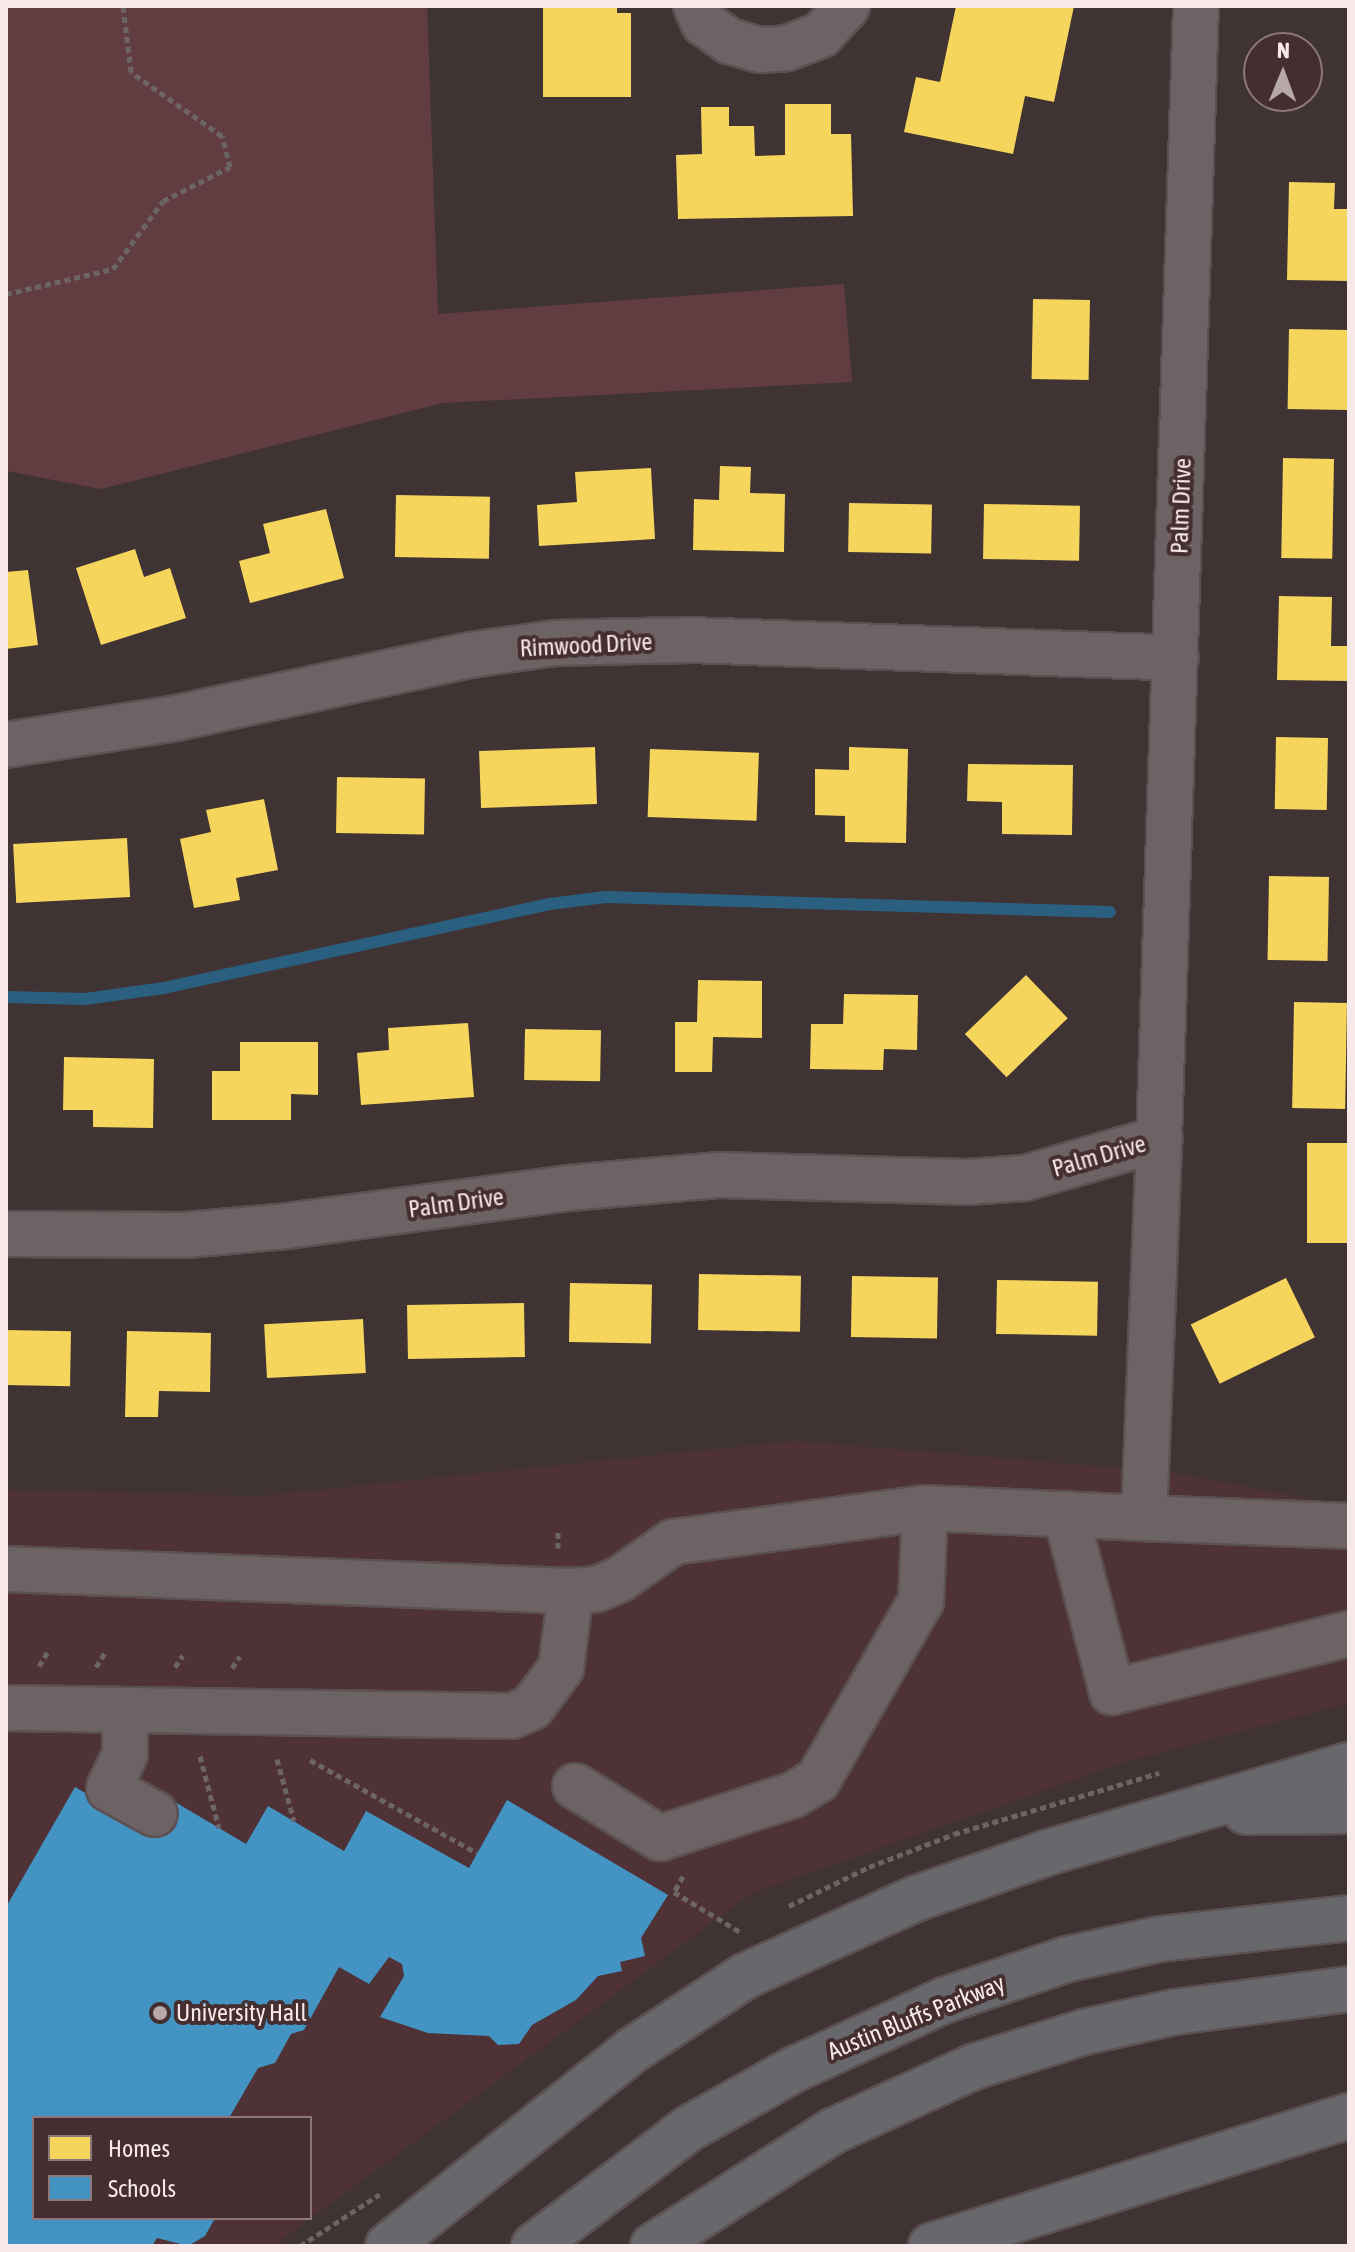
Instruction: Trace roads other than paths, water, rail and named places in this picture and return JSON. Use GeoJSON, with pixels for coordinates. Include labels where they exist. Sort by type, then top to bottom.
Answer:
{"type":"FeatureCollection","features":[{"type":"Feature","properties":{"kind":"main road"},"geometry":{"type":"LineString","coordinates":[[388,2246],[631,2051],[745,1976],[917,1898],[1046,1853],[1349,1765]]}},
{"type":"Feature","properties":{"kind":"main road"},"geometry":{"type":"LineString","coordinates":[[1168,1819],[1299,1810],[1349,1811]]}},
{"type":"Feature","properties":{"kind":"main road","name":"Austin Bluffs Parkway"},"geometry":{"type":"LineString","coordinates":[[534,2246],[688,2129],[795,2069],[990,1984],[1068,1959],[1160,1939],[1349,1918]]}},
{"type":"Feature","properties":{"kind":"main road"},"geometry":{"type":"LineString","coordinates":[[653,2246],[833,2131],[903,2096],[1084,2032],[1175,2012],[1349,1989]]}},
{"type":"Feature","properties":{"kind":"main road"},"geometry":{"type":"LineString","coordinates":[[931,2246],[1247,2151],[1349,2116]]}},
{"type":"Feature","properties":{"kind":"main road"},"geometry":{"type":"LineString","coordinates":[[1247,2151],[1349,2149]]}},
{"type":"Feature","properties":{"kind":"street"},"geometry":{"type":"LineString","coordinates":[[696,6],[704,23],[729,41],[761,50],[787,48],[821,35],[847,6]]}},
{"type":"Feature","properties":{"kind":"street","name":"Palm Drive"},"geometry":{"type":"LineString","coordinates":[[6,1234],[185,1235],[287,1226],[568,1188],[720,1175],[1010,1179],[1159,1139],[1196,6]]}},
{"type":"Feature","properties":{"kind":"street","name":"Rimwood Drive"},"geometry":{"type":"LineString","coordinates":[[6,745],[176,718],[470,655],[555,643],[691,640],[1176,658]]}},
{"type":"Feature","properties":{"kind":"street"},"geometry":{"type":"LineString","coordinates":[[1144,1518],[1159,1139]]}},
{"type":"Feature","properties":{"kind":"street"},"geometry":{"type":"LineString","coordinates":[[6,1569],[571,1591],[597,1589],[620,1579],[673,1542],[925,1508],[1349,1526]]}},
{"type":"Feature","properties":{"kind":"street"},"geometry":{"type":"LineString","coordinates":[[575,1786],[660,1838],[793,1795],[818,1780],[921,1601],[925,1508]]}},
{"type":"Feature","properties":{"kind":"street"},"geometry":{"type":"LineString","coordinates":[[1066,1514],[1112,1692],[1349,1634]]}},
{"type":"Feature","properties":{"kind":"street"},"geometry":{"type":"LineString","coordinates":[[6,1708],[512,1716],[532,1707],[561,1668],[571,1591]]}},
{"type":"Feature","properties":{"kind":"street"},"geometry":{"type":"LineString","coordinates":[[125,1710],[125,1754],[109,1789],[155,1814]]}},
{"type":"Feature","properties":{"kind":"street"},"geometry":{"type":"LineString","coordinates":[[1299,1810],[1349,1801]]}},
{"type":"Feature","properties":{"kind":"waterway"},"geometry":{"type":"LineString","coordinates":[[6,997],[85,999],[164,988],[550,904],[606,897],[1110,912]]}},
{"type":"Feature","properties":{"kind":"place","name":"University Hall"},"geometry":{"type":"Point","coordinates":[160,2013]}}]}
